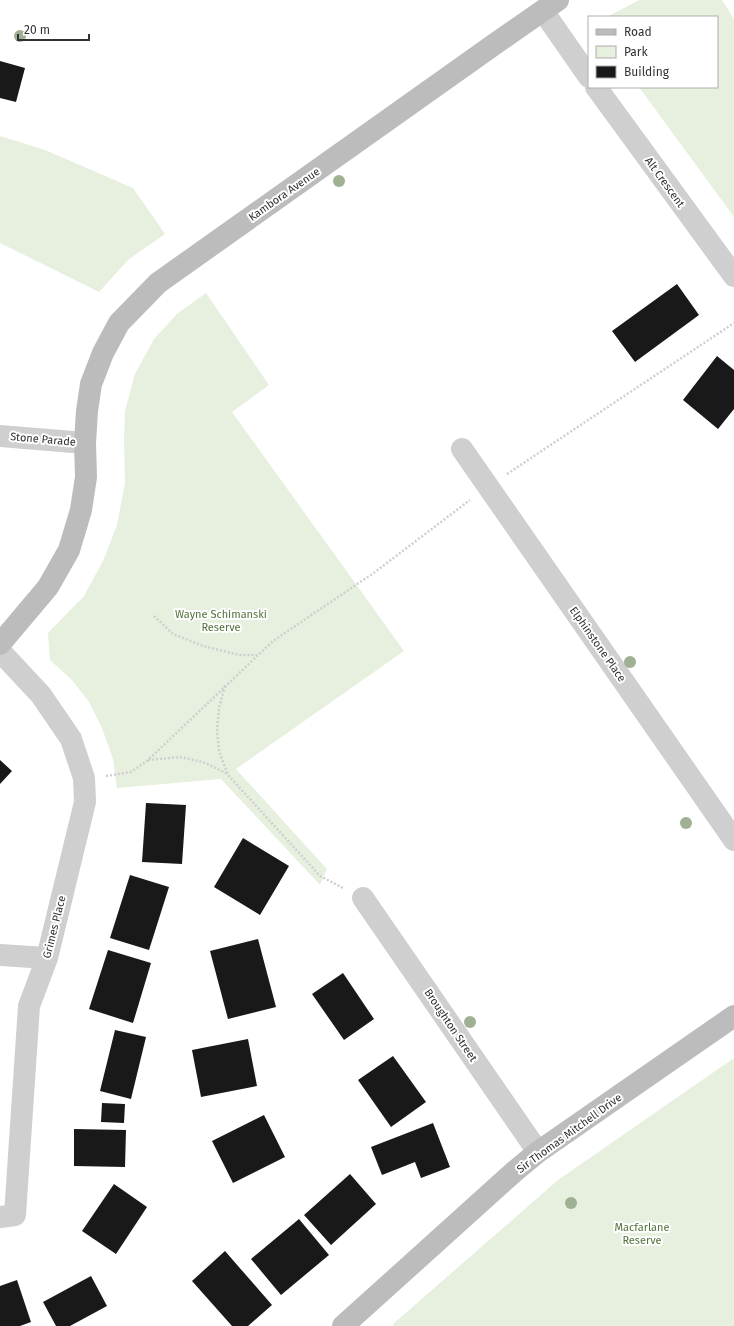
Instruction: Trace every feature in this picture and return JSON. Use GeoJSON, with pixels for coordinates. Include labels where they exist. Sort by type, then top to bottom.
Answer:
{"type":"FeatureCollection","features":[{"type":"Feature","properties":{"kind":"street"},"geometry":{"type":"LineString","coordinates":[[550,6],[588,75]]}},
{"type":"Feature","properties":{"kind":"street","name":"Kambora Avenue"},"geometry":{"type":"LineString","coordinates":[[85,443],[87,411],[91,384],[103,353],[119,323],[158,283],[485,50],[550,6]]}},
{"type":"Feature","properties":{"kind":"street","name":"Alt Crescent"},"geometry":{"type":"LineString","coordinates":[[597,88],[734,276]]}},
{"type":"Feature","properties":{"kind":"street","name":"Stone Parade"},"geometry":{"type":"LineString","coordinates":[[0,436],[85,443]]}},
{"type":"Feature","properties":{"kind":"street"},"geometry":{"type":"LineString","coordinates":[[0,644],[48,587],[69,550],[82,503],[86,477],[85,443]]}},
{"type":"Feature","properties":{"kind":"street","name":"Elphinstone Place"},"geometry":{"type":"LineString","coordinates":[[462,449],[734,840]]}},
{"type":"Feature","properties":{"kind":"street","name":"Grimes Place"},"geometry":{"type":"LineString","coordinates":[[0,652],[41,695],[71,739],[84,778],[85,802],[47,958],[30,1006],[15,1215],[0,1217]]}},
{"type":"Feature","properties":{"kind":"street","name":"Broughton Street"},"geometry":{"type":"LineString","coordinates":[[363,898],[538,1152]]}},
{"type":"Feature","properties":{"kind":"street"},"geometry":{"type":"LineString","coordinates":[[0,955],[47,958]]}},
{"type":"Feature","properties":{"kind":"street","name":"Sir Thomas Mitchell Drive"},"geometry":{"type":"LineString","coordinates":[[343,1326],[538,1152],[734,1016]]}},
{"type":"Feature","properties":{"kind":"path"},"geometry":{"type":"LineString","coordinates":[[84,778],[106,777],[131,772],[147,761],[273,641],[375,572],[488,487],[734,323]]}},
{"type":"Feature","properties":{"kind":"path"},"geometry":{"type":"LineString","coordinates":[[154,616],[173,634],[203,646],[240,655],[258,655]]}},
{"type":"Feature","properties":{"kind":"path"},"geometry":{"type":"LineString","coordinates":[[225,686],[218,708],[217,730],[219,751],[228,775]]}},
{"type":"Feature","properties":{"kind":"path"},"geometry":{"type":"LineString","coordinates":[[147,761],[180,757],[203,762],[228,775],[320,876],[363,898]]}},
{"type":"Feature","properties":{"kind":"green space"},"geometry":{"type":"Polygon","coordinates":[[[639,0],[722,0],[734,19],[734,217],[640,88],[718,88],[718,16],[609,16],[639,0]]]}},
{"type":"Feature","properties":{"kind":"green space"},"geometry":{"type":"Polygon","coordinates":[[[0,136],[45,150],[133,188],[165,234],[129,259],[99,292],[0,243],[0,136]]]}},
{"type":"Feature","properties":{"kind":"green space","name":"Wayne Schimanski Reserve"},"geometry":{"type":"Polygon","coordinates":[[[206,293],[269,385],[232,412],[404,651],[236,769],[327,869],[320,885],[221,779],[117,788],[113,759],[102,728],[89,702],[72,680],[50,660],[48,633],[84,596],[103,561],[117,525],[125,483],[125,411],[135,374],[154,339],[177,314],[206,293]]]}},
{"type":"Feature","properties":{"kind":"green space","name":"Macfarlane Reserve"},"geometry":{"type":"Polygon","coordinates":[[[734,1058],[734,1326],[393,1326],[393,1324],[558,1180],[734,1058]]]}},
{"type":"Feature","properties":{"kind":"building"},"geometry":{"type":"Polygon","coordinates":[[[0,61],[25,68],[16,102],[0,98],[0,61]]]}},
{"type":"Feature","properties":{"kind":"building"},"geometry":{"type":"Polygon","coordinates":[[[677,284],[699,315],[635,362],[612,331],[677,284]]]}},
{"type":"Feature","properties":{"kind":"building"},"geometry":{"type":"Polygon","coordinates":[[[717,356],[734,370],[734,409],[718,429],[683,400],[717,356]]]}},
{"type":"Feature","properties":{"kind":"building"},"geometry":{"type":"Polygon","coordinates":[[[0,760],[12,771],[0,784],[0,760]]]}},
{"type":"Feature","properties":{"kind":"building"},"geometry":{"type":"Polygon","coordinates":[[[146,803],[186,805],[182,864],[142,862],[146,803]]]}},
{"type":"Feature","properties":{"kind":"building"},"geometry":{"type":"Polygon","coordinates":[[[243,838],[289,866],[260,915],[214,887],[243,838]]]}},
{"type":"Feature","properties":{"kind":"building"},"geometry":{"type":"Polygon","coordinates":[[[130,875],[169,887],[149,950],[110,938],[130,875]]]}},
{"type":"Feature","properties":{"kind":"building"},"geometry":{"type":"Polygon","coordinates":[[[258,939],[276,1007],[228,1019],[210,951],[258,939]]]}},
{"type":"Feature","properties":{"kind":"building"},"geometry":{"type":"Polygon","coordinates":[[[108,950],[151,963],[133,1023],[89,1009],[108,950]]]}},
{"type":"Feature","properties":{"kind":"building"},"geometry":{"type":"Polygon","coordinates":[[[343,973],[374,1019],[344,1040],[312,994],[343,973]]]}},
{"type":"Feature","properties":{"kind":"building"},"geometry":{"type":"Polygon","coordinates":[[[115,1030],[146,1037],[131,1099],[100,1091],[115,1030]]]}},
{"type":"Feature","properties":{"kind":"building"},"geometry":{"type":"Polygon","coordinates":[[[248,1039],[257,1086],[201,1097],[192,1050],[248,1039]]]}},
{"type":"Feature","properties":{"kind":"building"},"geometry":{"type":"Polygon","coordinates":[[[393,1056],[426,1102],[391,1127],[358,1080],[393,1056]]]}},
{"type":"Feature","properties":{"kind":"building"},"geometry":{"type":"Polygon","coordinates":[[[102,1103],[125,1104],[124,1123],[101,1122],[102,1103]]]}},
{"type":"Feature","properties":{"kind":"building"},"geometry":{"type":"Polygon","coordinates":[[[264,1115],[285,1157],[233,1183],[212,1141],[264,1115]]]}},
{"type":"Feature","properties":{"kind":"building"},"geometry":{"type":"Polygon","coordinates":[[[433,1123],[450,1167],[421,1178],[415,1162],[382,1175],[371,1147],[433,1123]]]}},
{"type":"Feature","properties":{"kind":"building"},"geometry":{"type":"Polygon","coordinates":[[[74,1129],[126,1130],[125,1167],[74,1166],[74,1129]]]}},
{"type":"Feature","properties":{"kind":"building"},"geometry":{"type":"Polygon","coordinates":[[[350,1174],[376,1204],[331,1245],[304,1215],[350,1174]]]}},
{"type":"Feature","properties":{"kind":"building"},"geometry":{"type":"Polygon","coordinates":[[[114,1184],[147,1207],[116,1254],[82,1231],[114,1184]]]}},
{"type":"Feature","properties":{"kind":"building"},"geometry":{"type":"Polygon","coordinates":[[[299,1219],[329,1255],[281,1295],[251,1259],[299,1219]]]}},
{"type":"Feature","properties":{"kind":"building"},"geometry":{"type":"Polygon","coordinates":[[[225,1251],[272,1305],[248,1326],[232,1326],[192,1281],[225,1251]]]}},
{"type":"Feature","properties":{"kind":"building"},"geometry":{"type":"Polygon","coordinates":[[[91,1276],[107,1306],[70,1326],[56,1326],[43,1302],[91,1276]]]}},
{"type":"Feature","properties":{"kind":"building"},"geometry":{"type":"Polygon","coordinates":[[[17,1280],[31,1322],[20,1326],[0,1326],[0,1286],[17,1280]]]}}]}
